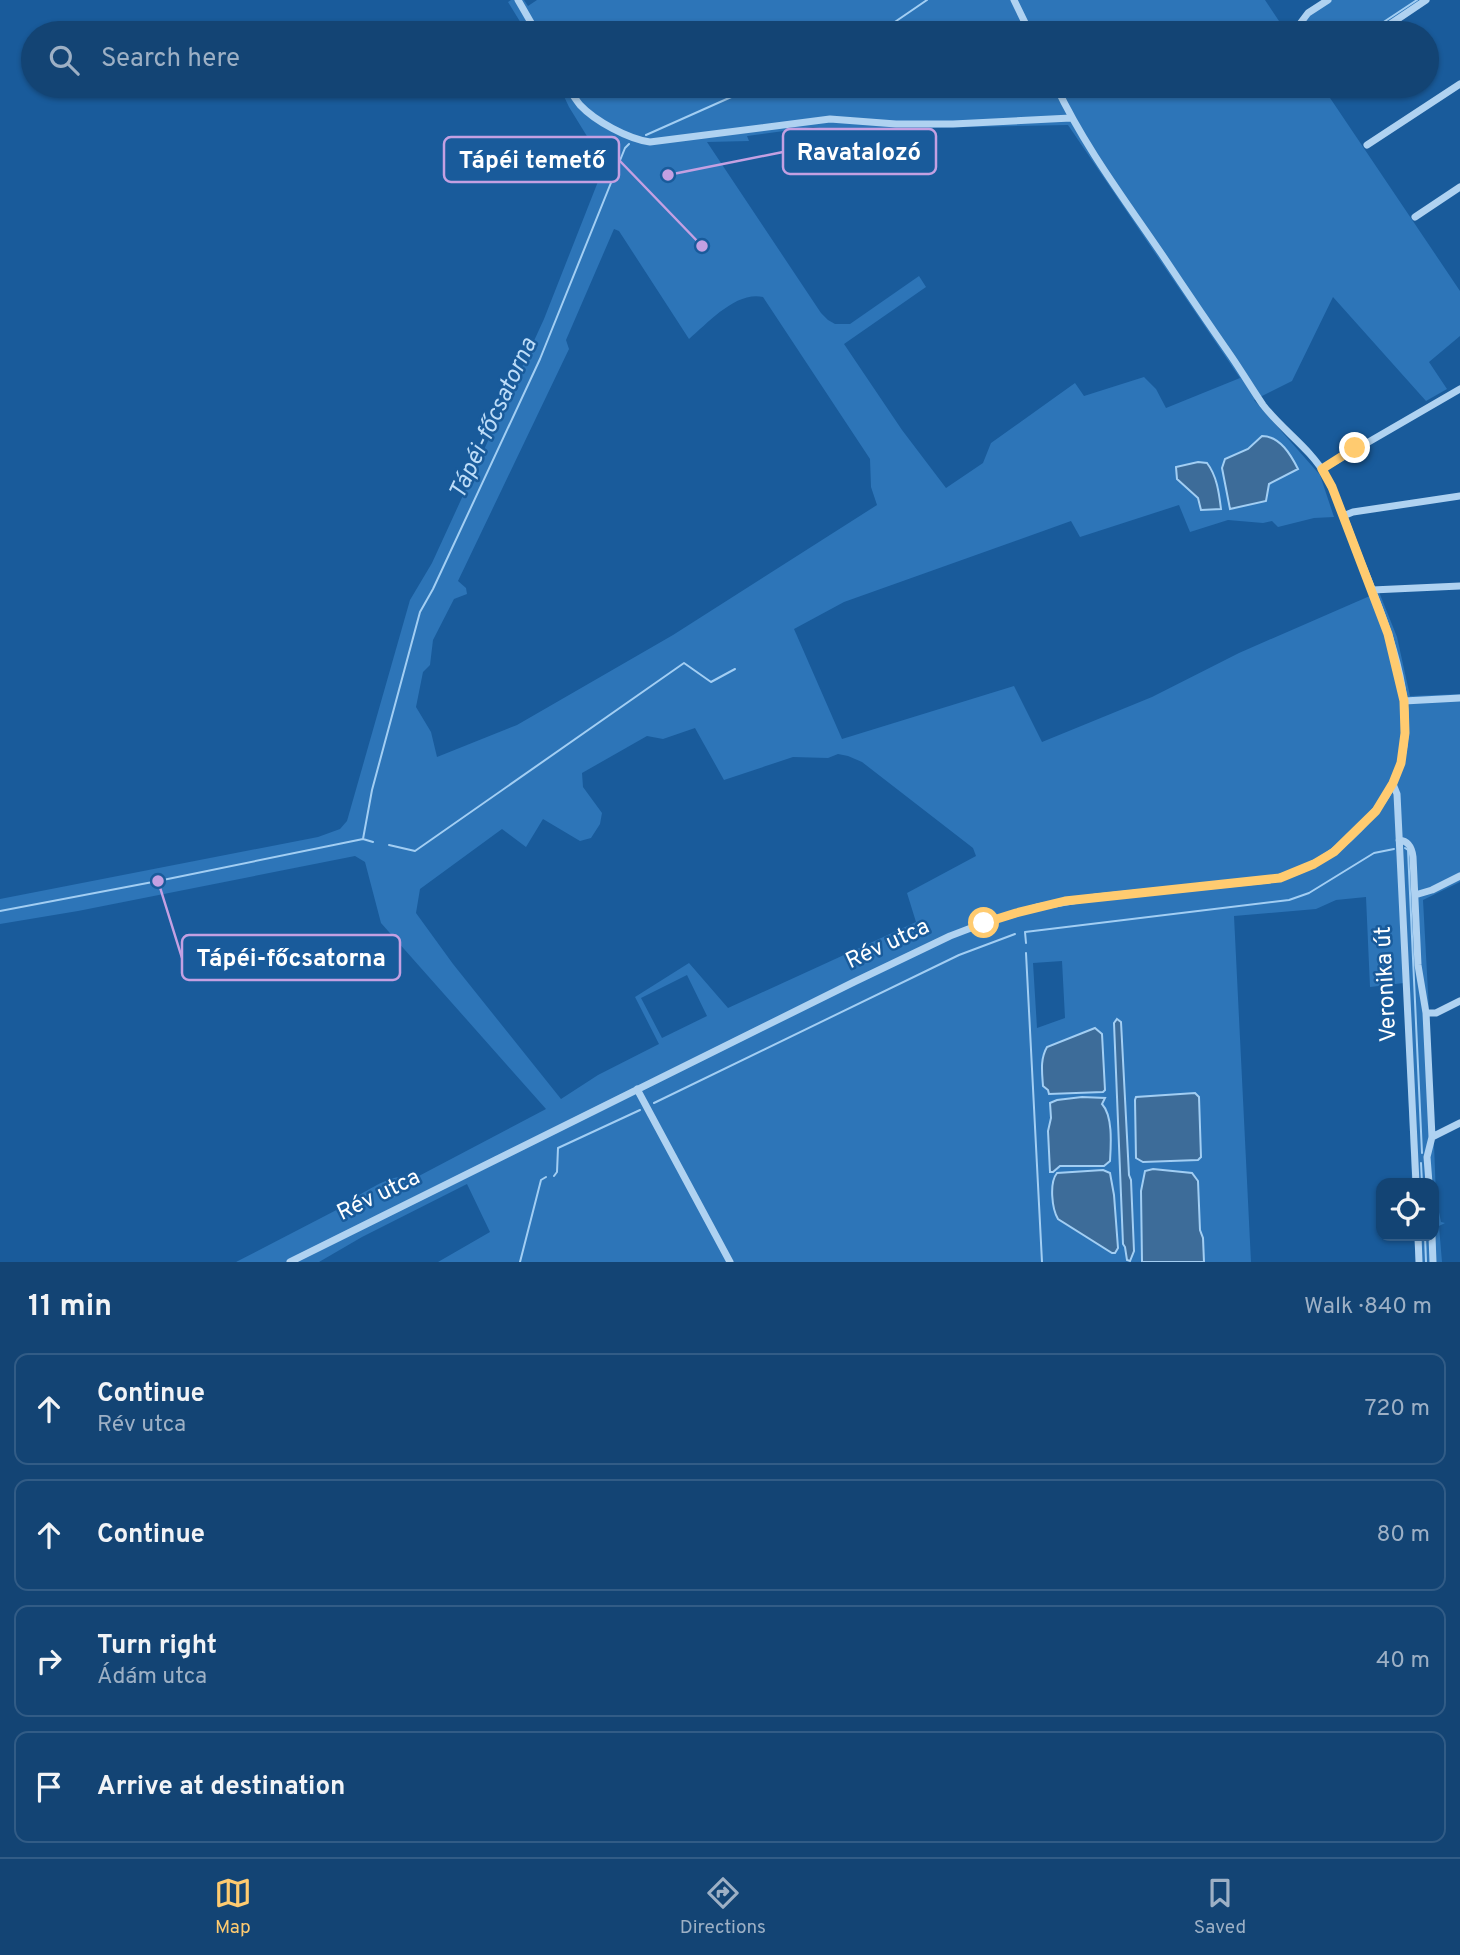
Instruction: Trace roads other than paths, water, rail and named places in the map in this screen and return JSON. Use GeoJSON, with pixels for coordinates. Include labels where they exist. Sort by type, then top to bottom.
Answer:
{"type":"FeatureCollection","features":[{"type":"Feature","properties":{"kind":"street"},"geometry":{"type":"LineString","coordinates":[[518,0],[530,21]]}},
{"type":"Feature","properties":{"kind":"street"},"geometry":{"type":"LineString","coordinates":[[1014,0],[1024,21]]}},
{"type":"Feature","properties":{"kind":"street"},"geometry":{"type":"LineString","coordinates":[[1302,21],[1308,13],[1328,0]]}},
{"type":"Feature","properties":{"kind":"street"},"geometry":{"type":"LineString","coordinates":[[1395,21],[1426,0]]}},
{"type":"Feature","properties":{"kind":"street"},"geometry":{"type":"LineString","coordinates":[[1439,98],[1460,84]]}},
{"type":"Feature","properties":{"kind":"street"},"geometry":{"type":"LineString","coordinates":[[575,98],[592,116],[640,140],[655,142],[830,119],[896,124],[953,124],[1071,118]]}},
{"type":"Feature","properties":{"kind":"street","name":"Rév utca"},"geometry":{"type":"LineString","coordinates":[[290,1262],[950,936],[1016,913],[1065,901],[1268,880],[1290,875],[1341,847],[1376,811],[1393,783],[1401,763],[1404,701],[1391,642],[1332,487],[1322,469],[1264,405],[1071,118],[1062,98]]}},
{"type":"Feature","properties":{"kind":"street"},"geometry":{"type":"LineString","coordinates":[[1367,145],[1439,98]]}},
{"type":"Feature","properties":{"kind":"street"},"geometry":{"type":"LineString","coordinates":[[1415,216],[1460,187]]}},
{"type":"Feature","properties":{"kind":"street"},"geometry":{"type":"LineString","coordinates":[[1322,469],[1460,389]]}},
{"type":"Feature","properties":{"kind":"street"},"geometry":{"type":"LineString","coordinates":[[1343,516],[1353,512],[1460,496]]}},
{"type":"Feature","properties":{"kind":"street"},"geometry":{"type":"LineString","coordinates":[[1372,590],[1460,586]]}},
{"type":"Feature","properties":{"kind":"street"},"geometry":{"type":"LineString","coordinates":[[1404,701],[1460,698]]}},
{"type":"Feature","properties":{"kind":"street","name":"Veronika út"},"geometry":{"type":"LineString","coordinates":[[1393,783],[1397,793],[1416,1178]]}},
{"type":"Feature","properties":{"kind":"street"},"geometry":{"type":"LineString","coordinates":[[1399,841],[1404,841],[1413,849],[1418,965],[1426,1013],[1432,1137],[1427,1157],[1429,1178]]}},
{"type":"Feature","properties":{"kind":"street"},"geometry":{"type":"LineString","coordinates":[[1415,894],[1432,890],[1460,876]]}},
{"type":"Feature","properties":{"kind":"street"},"geometry":{"type":"LineString","coordinates":[[1426,1013],[1436,1013],[1460,1001]]}},
{"type":"Feature","properties":{"kind":"street"},"geometry":{"type":"LineString","coordinates":[[637,1089],[730,1262]]}},
{"type":"Feature","properties":{"kind":"street"},"geometry":{"type":"LineString","coordinates":[[1432,1137],[1460,1123]]}},
{"type":"Feature","properties":{"kind":"street"},"geometry":{"type":"LineString","coordinates":[[1415,1157],[1427,1157]]}},
{"type":"Feature","properties":{"kind":"street"},"geometry":{"type":"LineString","coordinates":[[1418,1241],[1419,1262]]}},
{"type":"Feature","properties":{"kind":"street"},"geometry":{"type":"LineString","coordinates":[[1432,1241],[1433,1262]]}},
{"type":"Feature","properties":{"kind":"waterway","name":"Tápéi-főcsatorna"},"geometry":{"type":"LineString","coordinates":[[896,21],[927,0]]}},
{"type":"Feature","properties":{"kind":"waterway"},"geometry":{"type":"LineString","coordinates":[[1385,21],[1417,0]]}},
{"type":"Feature","properties":{"kind":"waterway","name":"Tápéi-főcsatorna"},"geometry":{"type":"LineString","coordinates":[[646,135],[729,98]]}},
{"type":"Feature","properties":{"kind":"waterway","name":"Tápéi-főcsatorna"},"geometry":{"type":"LineString","coordinates":[[363,839],[372,790],[420,612],[540,359],[625,148],[629,144]]}},
{"type":"Feature","properties":{"kind":"waterway"},"geometry":{"type":"LineString","coordinates":[[389,845],[415,851],[684,663],[711,682],[735,669]]}},
{"type":"Feature","properties":{"kind":"waterway","name":"Tápéi-főcsatorna"},"geometry":{"type":"LineString","coordinates":[[0,911],[363,839],[373,842]]}},
{"type":"Feature","properties":{"kind":"waterway"},"geometry":{"type":"LineString","coordinates":[[1405,848],[1408,850],[1422,1153]]}},
{"type":"Feature","properties":{"kind":"waterway"},"geometry":{"type":"LineString","coordinates":[[1026,943],[1025,932],[1289,900],[1309,893],[1374,853],[1394,849]]}},
{"type":"Feature","properties":{"kind":"waterway"},"geometry":{"type":"LineString","coordinates":[[654,1103],[959,955],[1015,934]]}},
{"type":"Feature","properties":{"kind":"waterway"},"geometry":{"type":"LineString","coordinates":[[1026,953],[1042,1262]]}},
{"type":"Feature","properties":{"kind":"waterway"},"geometry":{"type":"LineString","coordinates":[[554,1176],[557,1172],[558,1148],[640,1110]]}},
{"type":"Feature","properties":{"kind":"waterway"},"geometry":{"type":"LineString","coordinates":[[1421,1163],[1422,1178]]}},
{"type":"Feature","properties":{"kind":"waterway"},"geometry":{"type":"LineString","coordinates":[[520,1262],[541,1180],[546,1177]]}},
{"type":"Feature","properties":{"kind":"waterway"},"geometry":{"type":"LineString","coordinates":[[1425,1241],[1426,1262]]}},
{"type":"Feature","properties":{"kind":"place","name":"Ravatalozó"},"geometry":{"type":"Point","coordinates":[668,175]}},
{"type":"Feature","properties":{"kind":"place","name":"Tápéi temető"},"geometry":{"type":"Point","coordinates":[702,246]}},
{"type":"Feature","properties":{"kind":"place","name":"Tápéi-főcsatorna"},"geometry":{"type":"Point","coordinates":[158,881]}}]}
